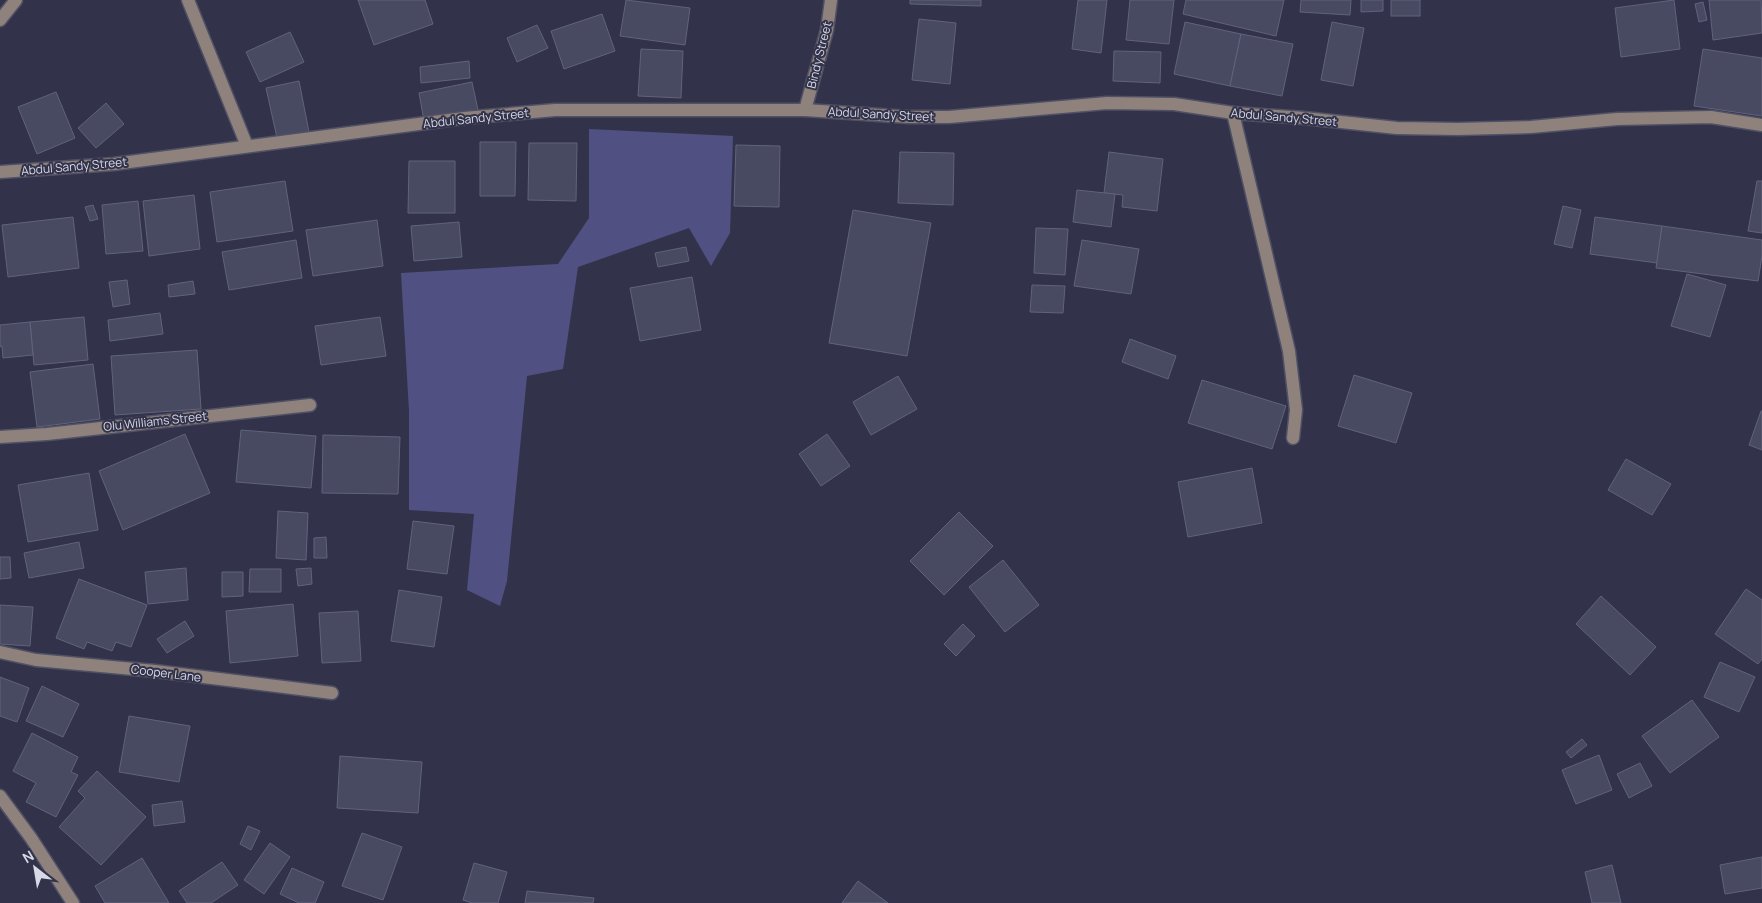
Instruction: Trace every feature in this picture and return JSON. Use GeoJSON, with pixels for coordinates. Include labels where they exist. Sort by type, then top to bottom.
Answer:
{"type":"FeatureCollection","features":[{"type":"Feature","properties":{"kind":"street"},"geometry":{"type":"LineString","coordinates":[[0,20],[16,0]]}},
{"type":"Feature","properties":{"kind":"street"},"geometry":{"type":"LineString","coordinates":[[188,0],[247,146]]}},
{"type":"Feature","properties":{"kind":"street","name":"Bindy Street"},"geometry":{"type":"LineString","coordinates":[[805,110],[827,30],[831,0]]}},
{"type":"Feature","properties":{"kind":"street","name":"Abdul Sandy Street"},"geometry":{"type":"LineString","coordinates":[[0,172],[114,164],[464,118],[555,110],[805,110],[909,117],[949,117],[1107,103],[1174,104],[1233,113],[1406,128],[1531,127],[1617,119],[1711,117],[1762,125]]}},
{"type":"Feature","properties":{"kind":"street"},"geometry":{"type":"LineString","coordinates":[[1233,113],[1289,352],[1296,410],[1294,438]]}},
{"type":"Feature","properties":{"kind":"street","name":"Olu Williams Street"},"geometry":{"type":"LineString","coordinates":[[0,437],[47,434],[310,405]]}},
{"type":"Feature","properties":{"kind":"street","name":"Cooper Lane"},"geometry":{"type":"LineString","coordinates":[[0,652],[36,660],[154,671],[332,693]]}},
{"type":"Feature","properties":{"kind":"street"},"geometry":{"type":"LineString","coordinates":[[0,796],[31,838],[74,903]]}},
{"type":"Feature","properties":{"kind":"shaded area"},"geometry":{"type":"Polygon","coordinates":[[[589,129],[733,136],[730,233],[711,266],[689,228],[578,267],[563,369],[527,376],[507,581],[500,606],[467,590],[474,514],[409,510],[409,411],[401,273],[558,264],[589,218],[589,129]]]}},
{"type":"Feature","properties":{"kind":"building"},"geometry":{"type":"Polygon","coordinates":[[[358,0],[425,0],[433,24],[374,45],[358,0]]]}},
{"type":"Feature","properties":{"kind":"building"},"geometry":{"type":"Polygon","coordinates":[[[626,0],[690,8],[685,45],[620,36],[626,0]]]}},
{"type":"Feature","properties":{"kind":"building"},"geometry":{"type":"Polygon","coordinates":[[[910,0],[981,0],[981,6],[910,4],[910,0]]]}},
{"type":"Feature","properties":{"kind":"building"},"geometry":{"type":"Polygon","coordinates":[[[1078,0],[1107,0],[1101,53],[1072,49],[1078,0]]]}},
{"type":"Feature","properties":{"kind":"building"},"geometry":{"type":"Polygon","coordinates":[[[1130,0],[1174,0],[1169,44],[1126,40],[1130,0]]]}},
{"type":"Feature","properties":{"kind":"building"},"geometry":{"type":"Polygon","coordinates":[[[1186,0],[1284,0],[1276,36],[1183,14],[1186,0]]]}},
{"type":"Feature","properties":{"kind":"building"},"geometry":{"type":"Polygon","coordinates":[[[1301,0],[1351,0],[1350,15],[1300,12],[1301,0]]]}},
{"type":"Feature","properties":{"kind":"building"},"geometry":{"type":"Polygon","coordinates":[[[1361,0],[1383,0],[1383,11],[1361,12],[1361,0]]]}},
{"type":"Feature","properties":{"kind":"building"},"geometry":{"type":"Polygon","coordinates":[[[1391,0],[1420,0],[1420,16],[1391,16],[1391,0]]]}},
{"type":"Feature","properties":{"kind":"building"},"geometry":{"type":"Polygon","coordinates":[[[1674,0],[1680,49],[1621,57],[1615,8],[1674,0]]]}},
{"type":"Feature","properties":{"kind":"building"},"geometry":{"type":"Polygon","coordinates":[[[1709,0],[1761,0],[1762,33],[1713,40],[1709,0]]]}},
{"type":"Feature","properties":{"kind":"building"},"geometry":{"type":"Polygon","coordinates":[[[1703,2],[1707,20],[1699,22],[1695,4],[1703,2]]]}},
{"type":"Feature","properties":{"kind":"building"},"geometry":{"type":"Polygon","coordinates":[[[602,14],[615,51],[564,69],[551,31],[602,14]]]}},
{"type":"Feature","properties":{"kind":"building"},"geometry":{"type":"Polygon","coordinates":[[[919,19],[956,23],[950,84],[912,80],[919,19]]]}},
{"type":"Feature","properties":{"kind":"building"},"geometry":{"type":"Polygon","coordinates":[[[1185,22],[1241,34],[1230,86],[1174,74],[1185,22]]]}},
{"type":"Feature","properties":{"kind":"building"},"geometry":{"type":"Polygon","coordinates":[[[1332,22],[1364,28],[1353,86],[1321,80],[1332,22]]]}},
{"type":"Feature","properties":{"kind":"building"},"geometry":{"type":"Polygon","coordinates":[[[537,25],[548,48],[517,62],[507,38],[537,25]]]}},
{"type":"Feature","properties":{"kind":"building"},"geometry":{"type":"Polygon","coordinates":[[[290,32],[304,62],[260,82],[246,52],[290,32]]]}},
{"type":"Feature","properties":{"kind":"building"},"geometry":{"type":"Polygon","coordinates":[[[1241,34],[1293,44],[1282,96],[1230,86],[1241,34]]]}},
{"type":"Feature","properties":{"kind":"building"},"geometry":{"type":"Polygon","coordinates":[[[641,49],[683,51],[681,98],[638,96],[641,49]]]}},
{"type":"Feature","properties":{"kind":"building"},"geometry":{"type":"Polygon","coordinates":[[[1703,49],[1762,58],[1762,116],[1694,106],[1703,49]]]}},
{"type":"Feature","properties":{"kind":"building"},"geometry":{"type":"Polygon","coordinates":[[[1114,51],[1161,52],[1160,83],[1113,81],[1114,51]]]}},
{"type":"Feature","properties":{"kind":"building"},"geometry":{"type":"Polygon","coordinates":[[[469,61],[470,78],[421,83],[420,67],[469,61]]]}},
{"type":"Feature","properties":{"kind":"building"},"geometry":{"type":"Polygon","coordinates":[[[299,81],[309,132],[277,138],[266,88],[299,81]]]}},
{"type":"Feature","properties":{"kind":"building"},"geometry":{"type":"Polygon","coordinates":[[[472,82],[478,110],[424,121],[419,93],[472,82]]]}},
{"type":"Feature","properties":{"kind":"building"},"geometry":{"type":"Polygon","coordinates":[[[56,92],[75,138],[37,154],[18,107],[56,92]]]}},
{"type":"Feature","properties":{"kind":"building"},"geometry":{"type":"Polygon","coordinates":[[[106,103],[124,124],[96,148],[78,128],[106,103]]]}},
{"type":"Feature","properties":{"kind":"building"},"geometry":{"type":"Polygon","coordinates":[[[480,142],[516,142],[515,196],[480,196],[480,142]]]}},
{"type":"Feature","properties":{"kind":"building"},"geometry":{"type":"Polygon","coordinates":[[[529,143],[577,143],[576,201],[528,200],[529,143]]]}},
{"type":"Feature","properties":{"kind":"building"},"geometry":{"type":"Polygon","coordinates":[[[736,145],[780,146],[779,207],[734,206],[736,145]]]}},
{"type":"Feature","properties":{"kind":"building"},"geometry":{"type":"Polygon","coordinates":[[[900,152],[954,153],[953,205],[898,203],[900,152]]]}},
{"type":"Feature","properties":{"kind":"building"},"geometry":{"type":"Polygon","coordinates":[[[1109,152],[1163,159],[1157,211],[1122,207],[1123,195],[1104,193],[1109,152]]]}},
{"type":"Feature","properties":{"kind":"building"},"geometry":{"type":"Polygon","coordinates":[[[409,161],[455,161],[455,213],[408,213],[409,161]]]}},
{"type":"Feature","properties":{"kind":"building"},"geometry":{"type":"Polygon","coordinates":[[[285,181],[293,231],[217,242],[210,192],[285,181]]]}},
{"type":"Feature","properties":{"kind":"building"},"geometry":{"type":"Polygon","coordinates":[[[1757,181],[1762,181],[1762,233],[1748,231],[1757,181]]]}},
{"type":"Feature","properties":{"kind":"building"},"geometry":{"type":"Polygon","coordinates":[[[1077,190],[1115,194],[1111,227],[1073,222],[1077,190]]]}},
{"type":"Feature","properties":{"kind":"building"},"geometry":{"type":"Polygon","coordinates":[[[194,195],[200,249],[149,256],[143,201],[194,195]]]}},
{"type":"Feature","properties":{"kind":"building"},"geometry":{"type":"Polygon","coordinates":[[[138,201],[143,251],[106,254],[102,205],[138,201]]]}},
{"type":"Feature","properties":{"kind":"building"},"geometry":{"type":"Polygon","coordinates":[[[93,205],[98,219],[90,221],[85,207],[93,205]]]}},
{"type":"Feature","properties":{"kind":"building"},"geometry":{"type":"Polygon","coordinates":[[[1563,206],[1581,210],[1572,248],[1554,244],[1563,206]]]}},
{"type":"Feature","properties":{"kind":"building"},"geometry":{"type":"Polygon","coordinates":[[[853,210],[931,223],[907,356],[829,343],[853,210]]]}},
{"type":"Feature","properties":{"kind":"building"},"geometry":{"type":"Polygon","coordinates":[[[73,217],[79,268],[8,277],[2,225],[73,217]]]}},
{"type":"Feature","properties":{"kind":"building"},"geometry":{"type":"Polygon","coordinates":[[[1595,217],[1662,226],[1657,263],[1590,254],[1595,217]]]}},
{"type":"Feature","properties":{"kind":"building"},"geometry":{"type":"Polygon","coordinates":[[[377,220],[383,266],[313,276],[306,230],[377,220]]]}},
{"type":"Feature","properties":{"kind":"building"},"geometry":{"type":"Polygon","coordinates":[[[459,222],[462,257],[414,261],[411,226],[459,222]]]}},
{"type":"Feature","properties":{"kind":"building"},"geometry":{"type":"Polygon","coordinates":[[[1662,226],[1762,240],[1762,256],[1758,281],[1656,268],[1662,226]]]}},
{"type":"Feature","properties":{"kind":"building"},"geometry":{"type":"Polygon","coordinates":[[[1036,228],[1068,229],[1065,275],[1034,273],[1036,228]]]}},
{"type":"Feature","properties":{"kind":"building"},"geometry":{"type":"Polygon","coordinates":[[[296,240],[302,278],[229,290],[222,252],[296,240]]]}},
{"type":"Feature","properties":{"kind":"building"},"geometry":{"type":"Polygon","coordinates":[[[1082,240],[1139,249],[1131,294],[1074,286],[1082,240]]]}},
{"type":"Feature","properties":{"kind":"building"},"geometry":{"type":"Polygon","coordinates":[[[686,247],[689,261],[658,267],[655,253],[686,247]]]}},
{"type":"Feature","properties":{"kind":"building"},"geometry":{"type":"Polygon","coordinates":[[[1687,274],[1726,285],[1710,337],[1671,326],[1687,274]]]}},
{"type":"Feature","properties":{"kind":"building"},"geometry":{"type":"Polygon","coordinates":[[[692,277],[701,330],[640,341],[630,288],[692,277]]]}},
{"type":"Feature","properties":{"kind":"building"},"geometry":{"type":"Polygon","coordinates":[[[127,280],[130,304],[113,307],[109,282],[127,280]]]}},
{"type":"Feature","properties":{"kind":"building"},"geometry":{"type":"Polygon","coordinates":[[[193,281],[195,294],[169,297],[168,285],[193,281]]]}},
{"type":"Feature","properties":{"kind":"building"},"geometry":{"type":"Polygon","coordinates":[[[1032,285],[1065,286],[1063,313],[1030,312],[1032,285]]]}},
{"type":"Feature","properties":{"kind":"building"},"geometry":{"type":"Polygon","coordinates":[[[160,313],[163,334],[110,341],[108,320],[160,313]]]}},
{"type":"Feature","properties":{"kind":"building"},"geometry":{"type":"Polygon","coordinates":[[[84,317],[88,360],[34,365],[30,322],[84,317]]]}},
{"type":"Feature","properties":{"kind":"building"},"geometry":{"type":"Polygon","coordinates":[[[380,317],[386,356],[321,365],[315,326],[380,317]]]}},
{"type":"Feature","properties":{"kind":"building"},"geometry":{"type":"Polygon","coordinates":[[[30,322],[33,355],[3,358],[2,346],[0,347],[0,325],[30,322]]]}},
{"type":"Feature","properties":{"kind":"building"},"geometry":{"type":"Polygon","coordinates":[[[1130,339],[1176,356],[1168,379],[1122,362],[1130,339]]]}},
{"type":"Feature","properties":{"kind":"building"},"geometry":{"type":"Polygon","coordinates":[[[197,350],[201,409],[115,415],[111,356],[197,350]]]}},
{"type":"Feature","properties":{"kind":"building"},"geometry":{"type":"Polygon","coordinates":[[[93,364],[100,419],[37,427],[30,372],[93,364]]]}},
{"type":"Feature","properties":{"kind":"building"},"geometry":{"type":"Polygon","coordinates":[[[1354,375],[1412,393],[1396,443],[1338,426],[1354,375]]]}},
{"type":"Feature","properties":{"kind":"building"},"geometry":{"type":"Polygon","coordinates":[[[898,376],[917,409],[871,435],[853,402],[898,376]]]}},
{"type":"Feature","properties":{"kind":"building"},"geometry":{"type":"Polygon","coordinates":[[[1202,380],[1286,406],[1272,449],[1188,423],[1202,380]]]}},
{"type":"Feature","properties":{"kind":"building"},"geometry":{"type":"Polygon","coordinates":[[[1762,411],[1762,450],[1749,445],[1762,411]]]}},
{"type":"Feature","properties":{"kind":"building"},"geometry":{"type":"Polygon","coordinates":[[[241,430],[316,436],[311,488],[236,482],[241,430]]]}},
{"type":"Feature","properties":{"kind":"building"},"geometry":{"type":"Polygon","coordinates":[[[185,434],[210,493],[123,530],[99,471],[185,434]]]}},
{"type":"Feature","properties":{"kind":"building"},"geometry":{"type":"Polygon","coordinates":[[[827,434],[850,466],[821,486],[799,454],[827,434]]]}},
{"type":"Feature","properties":{"kind":"building"},"geometry":{"type":"Polygon","coordinates":[[[323,435],[400,437],[398,494],[322,493],[323,435]]]}},
{"type":"Feature","properties":{"kind":"building"},"geometry":{"type":"Polygon","coordinates":[[[1626,459],[1671,484],[1652,515],[1608,490],[1626,459]]]}},
{"type":"Feature","properties":{"kind":"building"},"geometry":{"type":"Polygon","coordinates":[[[1252,468],[1262,523],[1188,537],[1178,482],[1252,468]]]}},
{"type":"Feature","properties":{"kind":"building"},"geometry":{"type":"Polygon","coordinates":[[[89,473],[98,530],[28,542],[18,485],[89,473]]]}},
{"type":"Feature","properties":{"kind":"building"},"geometry":{"type":"Polygon","coordinates":[[[278,511],[308,513],[306,560],[276,558],[278,511]]]}},
{"type":"Feature","properties":{"kind":"building"},"geometry":{"type":"Polygon","coordinates":[[[959,512],[993,546],[944,595],[910,561],[959,512]]]}},
{"type":"Feature","properties":{"kind":"building"},"geometry":{"type":"Polygon","coordinates":[[[413,521],[454,526],[447,574],[407,569],[413,521]]]}},
{"type":"Feature","properties":{"kind":"building"},"geometry":{"type":"Polygon","coordinates":[[[326,537],[327,558],[314,558],[314,538],[326,537]]]}},
{"type":"Feature","properties":{"kind":"building"},"geometry":{"type":"Polygon","coordinates":[[[79,542],[84,568],[29,578],[24,553],[79,542]]]}},
{"type":"Feature","properties":{"kind":"building"},"geometry":{"type":"Polygon","coordinates":[[[0,557],[10,557],[11,578],[0,579],[0,557]]]}},
{"type":"Feature","properties":{"kind":"building"},"geometry":{"type":"Polygon","coordinates":[[[1003,560],[1039,605],[1005,632],[969,587],[1003,560]]]}},
{"type":"Feature","properties":{"kind":"building"},"geometry":{"type":"Polygon","coordinates":[[[186,568],[188,600],[148,604],[145,572],[186,568]]]}},
{"type":"Feature","properties":{"kind":"building"},"geometry":{"type":"Polygon","coordinates":[[[311,568],[312,584],[298,586],[296,569],[311,568]]]}},
{"type":"Feature","properties":{"kind":"building"},"geometry":{"type":"Polygon","coordinates":[[[250,569],[281,569],[281,592],[249,592],[250,569]]]}},
{"type":"Feature","properties":{"kind":"building"},"geometry":{"type":"Polygon","coordinates":[[[222,572],[243,572],[243,596],[222,597],[222,572]]]}},
{"type":"Feature","properties":{"kind":"building"},"geometry":{"type":"Polygon","coordinates":[[[79,579],[147,605],[131,647],[116,642],[112,651],[87,642],[84,649],[56,638],[79,579]]]}},
{"type":"Feature","properties":{"kind":"building"},"geometry":{"type":"Polygon","coordinates":[[[1746,589],[1762,600],[1762,659],[1758,664],[1715,634],[1746,589]]]}},
{"type":"Feature","properties":{"kind":"building"},"geometry":{"type":"Polygon","coordinates":[[[399,590],[442,597],[434,647],[391,641],[399,590]]]}},
{"type":"Feature","properties":{"kind":"building"},"geometry":{"type":"Polygon","coordinates":[[[1601,596],[1656,647],[1630,675],[1576,624],[1601,596]]]}},
{"type":"Feature","properties":{"kind":"building"},"geometry":{"type":"Polygon","coordinates":[[[293,604],[298,656],[230,663],[226,611],[293,604]]]}},
{"type":"Feature","properties":{"kind":"building"},"geometry":{"type":"Polygon","coordinates":[[[0,605],[33,607],[30,646],[0,644],[0,605]]]}},
{"type":"Feature","properties":{"kind":"building"},"geometry":{"type":"Polygon","coordinates":[[[358,611],[361,661],[322,663],[319,613],[358,611]]]}},
{"type":"Feature","properties":{"kind":"building"},"geometry":{"type":"Polygon","coordinates":[[[185,621],[194,636],[167,653],[157,639],[185,621]]]}},
{"type":"Feature","properties":{"kind":"building"},"geometry":{"type":"Polygon","coordinates":[[[963,624],[975,636],[956,656],[944,644],[963,624]]]}},
{"type":"Feature","properties":{"kind":"building"},"geometry":{"type":"Polygon","coordinates":[[[1720,662],[1755,677],[1739,712],[1704,697],[1720,662]]]}},
{"type":"Feature","properties":{"kind":"building"},"geometry":{"type":"Polygon","coordinates":[[[0,677],[29,688],[17,722],[0,716],[0,677]]]}},
{"type":"Feature","properties":{"kind":"building"},"geometry":{"type":"Polygon","coordinates":[[[42,686],[79,704],[63,737],[26,721],[42,686]]]}},
{"type":"Feature","properties":{"kind":"building"},"geometry":{"type":"Polygon","coordinates":[[[1692,700],[1719,737],[1670,773],[1642,736],[1692,700]]]}},
{"type":"Feature","properties":{"kind":"building"},"geometry":{"type":"Polygon","coordinates":[[[129,716],[190,726],[179,782],[119,772],[129,716]]]}},
{"type":"Feature","properties":{"kind":"building"},"geometry":{"type":"Polygon","coordinates":[[[32,733],[78,757],[71,772],[78,775],[56,817],[26,802],[36,783],[13,771],[32,733]]]}},
{"type":"Feature","properties":{"kind":"building"},"geometry":{"type":"Polygon","coordinates":[[[1582,739],[1587,745],[1571,758],[1566,752],[1582,739]]]}},
{"type":"Feature","properties":{"kind":"building"},"geometry":{"type":"Polygon","coordinates":[[[1599,755],[1612,790],[1576,804],[1562,770],[1599,755]]]}},
{"type":"Feature","properties":{"kind":"building"},"geometry":{"type":"Polygon","coordinates":[[[340,756],[422,762],[418,813],[337,808],[340,756]]]}},
{"type":"Feature","properties":{"kind":"building"},"geometry":{"type":"Polygon","coordinates":[[[1640,763],[1652,786],[1629,798],[1617,774],[1640,763]]]}},
{"type":"Feature","properties":{"kind":"building"},"geometry":{"type":"Polygon","coordinates":[[[97,771],[146,817],[101,865],[59,827],[85,798],[78,791],[97,771]]]}},
{"type":"Feature","properties":{"kind":"building"},"geometry":{"type":"Polygon","coordinates":[[[182,801],[185,822],[154,826],[152,805],[182,801]]]}},
{"type":"Feature","properties":{"kind":"building"},"geometry":{"type":"Polygon","coordinates":[[[248,826],[260,831],[251,850],[240,844],[248,826]]]}},
{"type":"Feature","properties":{"kind":"building"},"geometry":{"type":"Polygon","coordinates":[[[362,833],[402,847],[383,900],[342,886],[362,833]]]}},
{"type":"Feature","properties":{"kind":"building"},"geometry":{"type":"Polygon","coordinates":[[[270,843],[290,857],[264,894],[244,880],[270,843]]]}},
{"type":"Feature","properties":{"kind":"building"},"geometry":{"type":"Polygon","coordinates":[[[1762,857],[1762,888],[1725,894],[1720,865],[1762,857]]]}},
{"type":"Feature","properties":{"kind":"building"},"geometry":{"type":"Polygon","coordinates":[[[142,858],[169,903],[105,903],[95,886],[142,858]]]}},
{"type":"Feature","properties":{"kind":"building"},"geometry":{"type":"Polygon","coordinates":[[[222,862],[238,885],[211,903],[187,903],[179,891],[222,862]]]}},
{"type":"Feature","properties":{"kind":"building"},"geometry":{"type":"Polygon","coordinates":[[[474,863],[507,872],[498,903],[472,903],[463,900],[474,863]]]}},
{"type":"Feature","properties":{"kind":"building"},"geometry":{"type":"Polygon","coordinates":[[[1612,865],[1621,903],[1592,903],[1585,872],[1612,865]]]}},
{"type":"Feature","properties":{"kind":"building"},"geometry":{"type":"Polygon","coordinates":[[[292,868],[324,882],[315,903],[299,903],[280,894],[292,868]]]}},
{"type":"Feature","properties":{"kind":"building"},"geometry":{"type":"Polygon","coordinates":[[[858,881],[888,903],[842,903],[858,881]]]}},
{"type":"Feature","properties":{"kind":"building"},"geometry":{"type":"Polygon","coordinates":[[[527,891],[594,898],[593,903],[525,903],[527,891]]]}}]}
